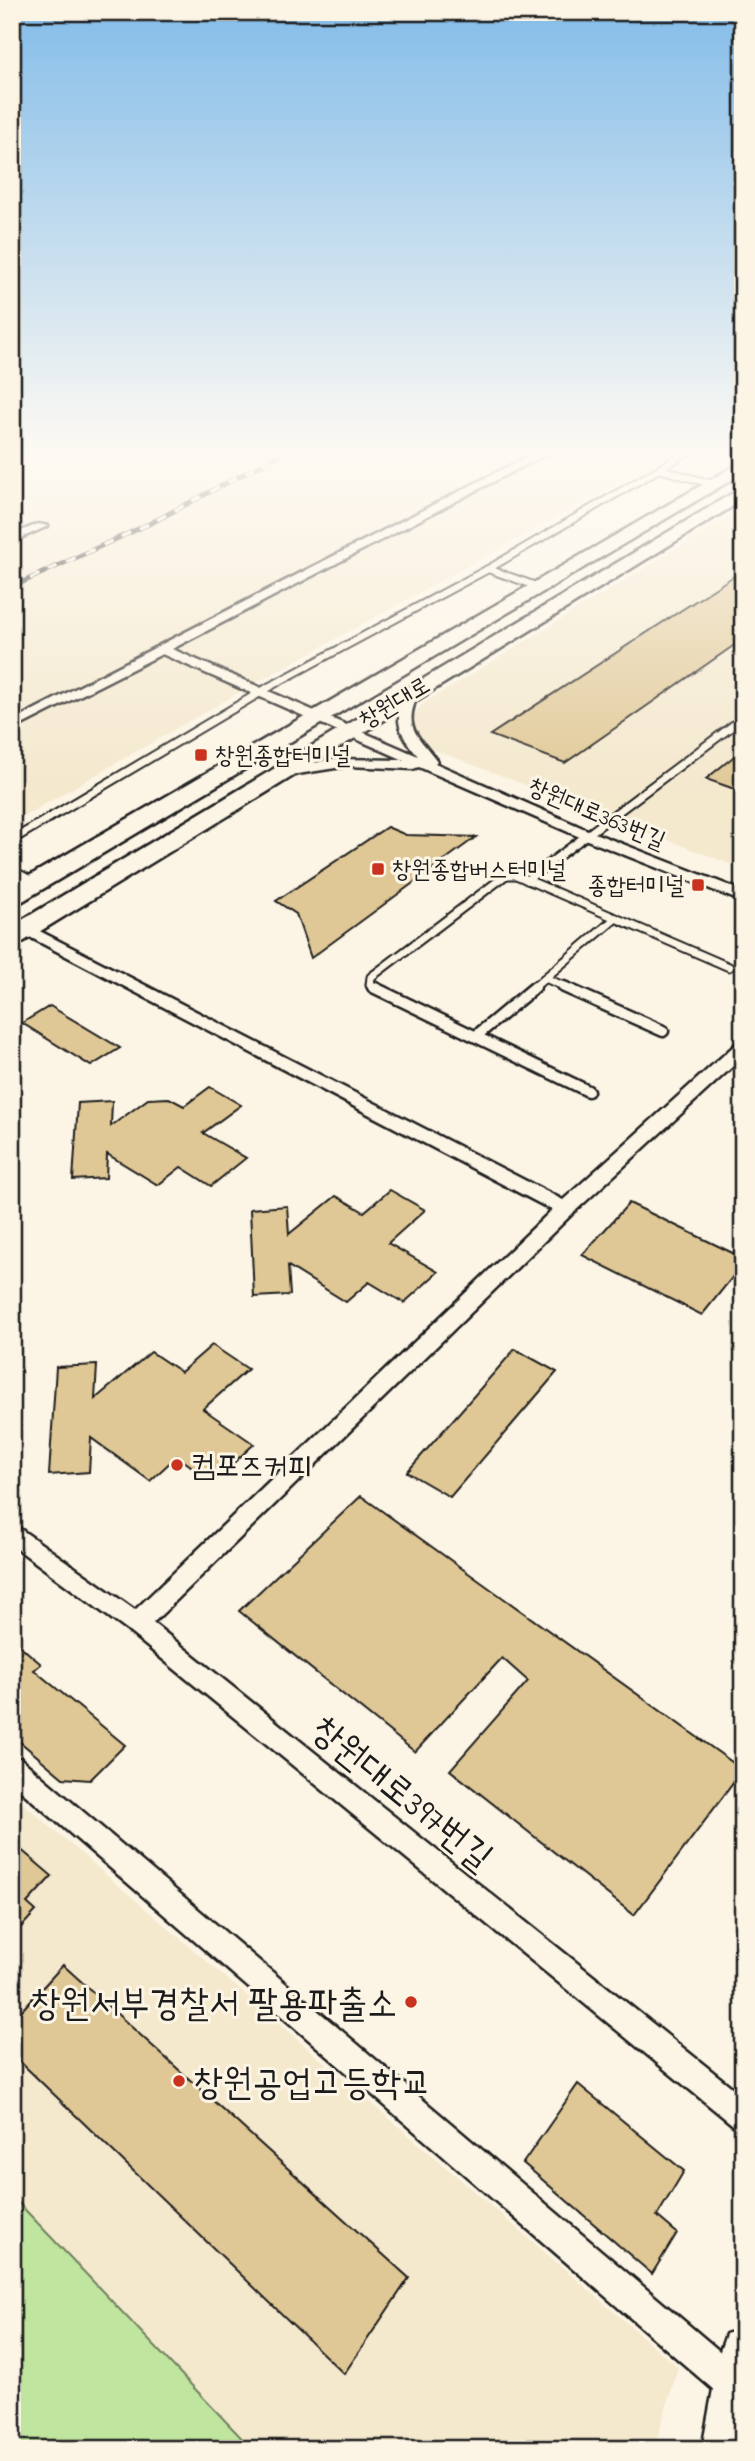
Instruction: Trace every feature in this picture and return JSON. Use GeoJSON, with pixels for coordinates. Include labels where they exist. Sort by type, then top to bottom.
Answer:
{"type":"FeatureCollection","features":[{"type":"Feature","properties":{"kind":"main road","name":"창원대로"},"geometry":{"type":"LineString","coordinates":[[12,897],[576,565]]}},
{"type":"Feature","properties":{"kind":"main road","name":"창원대로"},"geometry":{"type":"LineString","coordinates":[[19,933],[622,565]]}},
{"type":"Feature","properties":{"kind":"main road"},"geometry":{"type":"LineString","coordinates":[[726,2449],[740,2370]]}},
{"type":"Feature","properties":{"kind":"street"},"geometry":{"type":"LineString","coordinates":[[12,726],[326,565]]}},
{"type":"Feature","properties":{"kind":"street","name":"창원대로363번길"},"geometry":{"type":"LineString","coordinates":[[162,649],[587,835],[743,897]]}},
{"type":"Feature","properties":{"kind":"street","name":"창원대로363번길"},"geometry":{"type":"LineString","coordinates":[[413,690],[401,716],[404,729],[435,767]]}},
{"type":"Feature","properties":{"kind":"street","name":"창원대로363번길"},"geometry":{"type":"LineString","coordinates":[[266,780],[308,767],[350,760],[387,760],[435,767]]}},
{"type":"Feature","properties":{"kind":"street"},"geometry":{"type":"LineString","coordinates":[[19,933],[565,1209]]}},
{"type":"Feature","properties":{"kind":"street"},"geometry":{"type":"LineString","coordinates":[[136,1623],[565,1209],[743,1047]]}},
{"type":"Feature","properties":{"kind":"street","name":"창원대로397번길"},"geometry":{"type":"LineString","coordinates":[[12,1532],[136,1623],[743,2115]]}},
{"type":"Feature","properties":{"kind":"street"},"geometry":{"type":"LineString","coordinates":[[12,1767],[740,2370]]}},
{"type":"Feature","properties":{"kind":"lane"},"geometry":{"type":"LineString","coordinates":[[12,840],[262,691],[495,565]]}},
{"type":"Feature","properties":{"kind":"lane"},"geometry":{"type":"LineString","coordinates":[[488,569],[539,587]]}},
{"type":"Feature","properties":{"kind":"lane"},"geometry":{"type":"LineString","coordinates":[[527,880],[743,718]]}},
{"type":"Feature","properties":{"kind":"lane"},"geometry":{"type":"LineString","coordinates":[[12,870],[36,883]]}},
{"type":"Feature","properties":{"kind":"lane"},"geometry":{"type":"LineString","coordinates":[[588,1091],[370,985],[371,977],[506,875],[527,880],[729,967]]}},
{"type":"Feature","properties":{"kind":"lane"},"geometry":{"type":"LineString","coordinates":[[476,1036],[616,918]]}},
{"type":"Feature","properties":{"kind":"lane"},"geometry":{"type":"LineString","coordinates":[[545,978],[663,1031]]}},
{"type":"Feature","properties":{"kind":"shaded area"},"geometry":{"type":"Polygon","coordinates":[[[12,565],[470,565],[238,693],[12,823],[12,565]]]}},
{"type":"Feature","properties":{"kind":"shaded area"},"geometry":{"type":"Polygon","coordinates":[[[650,565],[743,565],[743,869],[427,747],[416,731],[412,719],[421,705],[650,565]]]}},
{"type":"Feature","properties":{"kind":"shaded area","name":"창원공업고등학교"},"geometry":{"type":"Polygon","coordinates":[[[12,1794],[678,2367],[654,2449],[12,2449],[12,1794]]]}},
{"type":"Feature","properties":{"kind":"green space"},"geometry":{"type":"Polygon","coordinates":[[[12,2196],[252,2449],[12,2449],[12,2196]]]}},
{"type":"Feature","properties":{"kind":"building"},"geometry":{"type":"Polygon","coordinates":[[[743,570],[743,639],[565,763],[490,735],[743,570]]]}},
{"type":"Feature","properties":{"kind":"building"},"geometry":{"type":"Polygon","coordinates":[[[743,749],[743,792],[706,779],[743,749]]]}},
{"type":"Feature","properties":{"kind":"building","name":"창원종합버스터미널"},"geometry":{"type":"Polygon","coordinates":[[[387,827],[406,835],[476,837],[311,958],[296,914],[276,901],[387,827]]]}},
{"type":"Feature","properties":{"kind":"building"},"geometry":{"type":"Polygon","coordinates":[[[50,1006],[120,1048],[91,1066],[22,1023],[50,1006]]]}},
{"type":"Feature","properties":{"kind":"building"},"geometry":{"type":"Polygon","coordinates":[[[210,1087],[241,1105],[203,1133],[246,1158],[211,1186],[181,1167],[158,1185],[107,1154],[106,1178],[73,1180],[78,1103],[112,1101],[111,1126],[148,1099],[169,1098],[184,1106],[210,1087]]]}},
{"type":"Feature","properties":{"kind":"building"},"geometry":{"type":"Polygon","coordinates":[[[390,1190],[425,1210],[388,1243],[438,1272],[404,1303],[369,1282],[346,1302],[288,1266],[290,1295],[254,1297],[250,1209],[287,1206],[289,1234],[336,1196],[364,1212],[390,1190]]]}},
{"type":"Feature","properties":{"kind":"building"},"geometry":{"type":"Polygon","coordinates":[[[629,1203],[743,1258],[743,1264],[702,1315],[582,1255],[629,1203]]]}},
{"type":"Feature","properties":{"kind":"building"},"geometry":{"type":"Polygon","coordinates":[[[212,1345],[248,1369],[203,1409],[254,1444],[213,1482],[177,1456],[150,1481],[91,1438],[89,1472],[49,1475],[56,1367],[97,1365],[95,1399],[151,1352],[181,1372],[212,1345]]]}},
{"type":"Feature","properties":{"kind":"building"},"geometry":{"type":"Polygon","coordinates":[[[515,1349],[557,1372],[450,1497],[407,1472],[515,1349]]]}},
{"type":"Feature","properties":{"kind":"building"},"geometry":{"type":"Polygon","coordinates":[[[361,1496],[743,1770],[634,1915],[450,1770],[528,1681],[502,1658],[415,1752],[239,1611],[361,1496]]]}},
{"type":"Feature","properties":{"kind":"building"},"geometry":{"type":"Polygon","coordinates":[[[12,1639],[41,1664],[34,1670],[125,1745],[90,1780],[63,1778],[12,1735],[12,1639]]]}},
{"type":"Feature","properties":{"kind":"building"},"geometry":{"type":"Polygon","coordinates":[[[12,1842],[52,1876],[27,1903],[36,1911],[12,1937],[12,1842]]]}},
{"type":"Feature","properties":{"kind":"building"},"geometry":{"type":"Polygon","coordinates":[[[63,1965],[409,2278],[344,2374],[12,2054],[12,2021],[63,1965]]]}},
{"type":"Feature","properties":{"kind":"building"},"geometry":{"type":"Polygon","coordinates":[[[578,2084],[684,2171],[657,2216],[677,2233],[652,2274],[523,2163],[578,2084]]]}},
{"type":"Feature","properties":{"kind":"railway"},"geometry":{"type":"LineString","coordinates":[[12,587],[60,565]]}},
{"type":"Feature","properties":{"kind":"place","name":"창원종합터미널"},"geometry":{"type":"Point","coordinates":[201,755]}},
{"type":"Feature","properties":{"kind":"place","name":"창원종합버스터미널"},"geometry":{"type":"Point","coordinates":[378,869]}},
{"type":"Feature","properties":{"kind":"place","name":"종합터미널"},"geometry":{"type":"Point","coordinates":[698,885]}},
{"type":"Feature","properties":{"kind":"place","name":"컴포즈커피"},"geometry":{"type":"Point","coordinates":[177,1465]}},
{"type":"Feature","properties":{"kind":"place","name":"창원서부경찰서 팔용파출소"},"geometry":{"type":"Point","coordinates":[411,2002]}},
{"type":"Feature","properties":{"kind":"place","name":"창원공업고등학교"},"geometry":{"type":"Point","coordinates":[179,2081]}}]}
